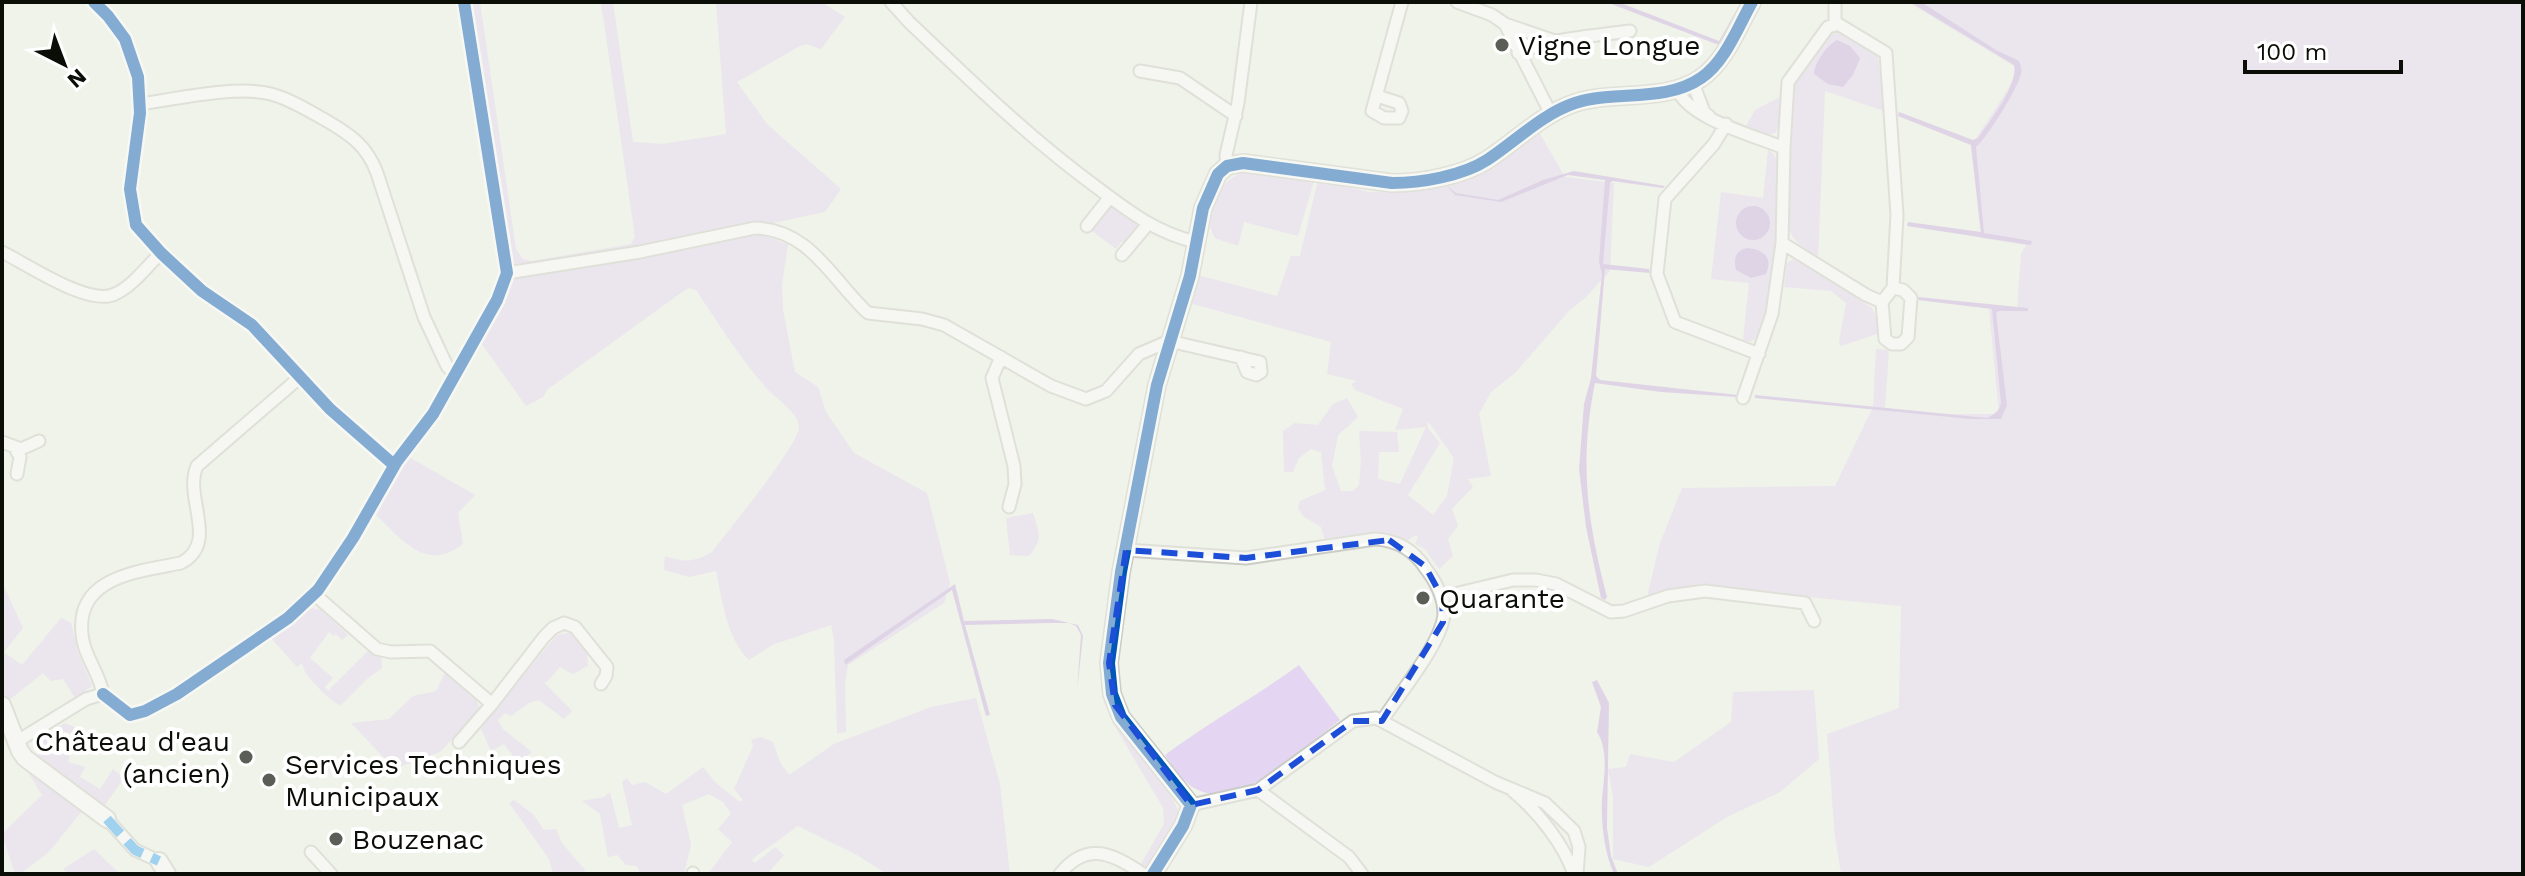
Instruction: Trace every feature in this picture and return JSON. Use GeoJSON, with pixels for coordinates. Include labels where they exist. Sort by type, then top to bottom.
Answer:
{"type":"FeatureCollection","features":[{"type":"Feature","properties":{"kind":"street"},"geometry":{"type":"LineString","coordinates":[[94,2],[113,22],[127,45],[138,77],[140,104],[130,177],[132,213],[136,225],[202,291],[252,325],[299,378],[352,430],[394,465]]}},
{"type":"Feature","properties":{"kind":"street"},"geometry":{"type":"LineString","coordinates":[[299,378],[197,466],[193,479],[200,541],[191,558],[116,578],[100,587],[89,601],[82,619],[83,643],[103,694],[130,715],[157,706],[259,639],[314,594],[353,538],[394,465],[428,422],[497,300],[507,273],[464,2]]}},
{"type":"Feature","properties":{"kind":"street"},"geometry":{"type":"LineString","coordinates":[[891,2],[1025,131],[1148,224],[1177,238],[1196,242]]}},
{"type":"Feature","properties":{"kind":"street"},"geometry":{"type":"LineString","coordinates":[[1227,166],[1226,155],[1236,116],[1251,2]]}},
{"type":"Feature","properties":{"kind":"street"},"geometry":{"type":"LineString","coordinates":[[1377,96],[1402,2]]}},
{"type":"Feature","properties":{"kind":"street"},"geometry":{"type":"LineString","coordinates":[[1457,2],[1492,15],[1505,24],[1556,41]]}},
{"type":"Feature","properties":{"kind":"street"},"geometry":{"type":"LineString","coordinates":[[1191,805],[1124,722],[1112,694],[1109,663],[1126,550],[1157,385],[1190,276],[1203,208],[1212,183],[1227,166],[1253,164],[1351,179],[1411,182],[1480,164],[1551,114],[1579,102],[1685,86],[1708,72],[1719,60],[1752,2]]}},
{"type":"Feature","properties":{"kind":"street"},"geometry":{"type":"LineString","coordinates":[[1835,2],[1835,24]]}},
{"type":"Feature","properties":{"kind":"street"},"geometry":{"type":"LineString","coordinates":[[1505,24],[1551,114]]}},
{"type":"Feature","properties":{"kind":"street"},"geometry":{"type":"LineString","coordinates":[[1743,398],[1772,314],[1782,243],[1788,82],[1820,35],[1835,24],[1886,54],[1897,215],[1893,288],[1882,302],[1885,339],[1894,345],[1904,343],[1908,337],[1911,298],[1903,290],[1893,288]]}},
{"type":"Feature","properties":{"kind":"street"},"geometry":{"type":"LineString","coordinates":[[1518,53],[1556,41],[1630,31]]}},
{"type":"Feature","properties":{"kind":"street"},"geometry":{"type":"LineString","coordinates":[[1140,71],[1180,78],[1236,116]]}},
{"type":"Feature","properties":{"kind":"street"},"geometry":{"type":"LineString","coordinates":[[1685,86],[1683,100],[1695,110],[1784,148]]}},
{"type":"Feature","properties":{"kind":"street"},"geometry":{"type":"LineString","coordinates":[[140,104],[219,94],[266,93],[299,106],[360,142],[377,173],[424,317],[447,366],[455,375]]}},
{"type":"Feature","properties":{"kind":"street"},"geometry":{"type":"LineString","coordinates":[[1726,124],[1714,144],[1665,199],[1657,274],[1675,322],[1759,354]]}},
{"type":"Feature","properties":{"kind":"street"},"geometry":{"type":"LineString","coordinates":[[1087,226],[1110,197]]}},
{"type":"Feature","properties":{"kind":"street"},"geometry":{"type":"LineString","coordinates":[[1122,255],[1148,224]]}},
{"type":"Feature","properties":{"kind":"street"},"geometry":{"type":"LineString","coordinates":[[507,273],[769,228],[792,237],[810,250],[868,313],[922,319],[944,325],[1051,386],[1079,397],[1093,398],[1112,386],[1139,354],[1169,341],[1241,357]]}},
{"type":"Feature","properties":{"kind":"street"},"geometry":{"type":"LineString","coordinates":[[1782,243],[1882,302]]}},
{"type":"Feature","properties":{"kind":"street"},"geometry":{"type":"LineString","coordinates":[[2,252],[85,294],[101,297],[118,293],[161,253]]}},
{"type":"Feature","properties":{"kind":"street"},"geometry":{"type":"LineString","coordinates":[[1001,357],[994,368],[992,380],[1014,466],[1015,484],[1009,507]]}},
{"type":"Feature","properties":{"kind":"street"},"geometry":{"type":"LineString","coordinates":[[2,442],[24,449],[39,441]]}},
{"type":"Feature","properties":{"kind":"street"},"geometry":{"type":"LineString","coordinates":[[15,448],[20,457],[17,474]]}},
{"type":"Feature","properties":{"kind":"street"},"geometry":{"type":"LineString","coordinates":[[1126,550],[1246,558],[1362,539],[1389,540],[1409,549],[1420,560],[1442,597],[1444,613],[1438,635],[1382,721]]}},
{"type":"Feature","properties":{"kind":"street"},"geometry":{"type":"LineString","coordinates":[[1442,597],[1513,580],[1536,580],[1556,584],[1611,612],[1624,611],[1668,596],[1705,591],[1805,603],[1814,621]]}},
{"type":"Feature","properties":{"kind":"street"},"geometry":{"type":"LineString","coordinates":[[314,594],[377,649],[391,652],[430,651],[492,704]]}},
{"type":"Feature","properties":{"kind":"street"},"geometry":{"type":"LineString","coordinates":[[459,742],[544,637],[564,623],[575,627],[607,667],[601,684]]}},
{"type":"Feature","properties":{"kind":"street"},"geometry":{"type":"LineString","coordinates":[[14,736],[86,699],[103,694]]}},
{"type":"Feature","properties":{"kind":"street"},"geometry":{"type":"LineString","coordinates":[[2,705],[27,760],[107,819],[135,850],[163,868]]}},
{"type":"Feature","properties":{"kind":"street"},"geometry":{"type":"LineString","coordinates":[[1191,805],[1258,790],[1353,721],[1361,718],[1382,721],[1419,744],[1545,803],[1569,824],[1579,847],[1576,874]]}},
{"type":"Feature","properties":{"kind":"street"},"geometry":{"type":"LineString","coordinates":[[1509,788],[1546,826],[1576,874]]}},
{"type":"Feature","properties":{"kind":"street"},"geometry":{"type":"LineString","coordinates":[[1258,790],[1349,857],[1362,874]]}},
{"type":"Feature","properties":{"kind":"street"},"geometry":{"type":"LineString","coordinates":[[1153,874],[1183,826],[1191,805]]}},
{"type":"Feature","properties":{"kind":"street"},"geometry":{"type":"LineString","coordinates":[[311,852],[331,874]]}},
{"type":"Feature","properties":{"kind":"street"},"geometry":{"type":"LineString","coordinates":[[1060,874],[1082,857],[1102,853],[1120,858],[1143,874]]}},
{"type":"Feature","properties":{"kind":"highlighted area"},"geometry":{"type":"Polygon","coordinates":[[[1389,540],[1425,566],[1442,597],[1443,622],[1382,721],[1353,721],[1258,790],[1191,805],[1115,705],[1109,663],[1126,550],[1246,558],[1389,540]]]}},
{"type":"Feature","properties":{"kind":"shaded area"},"geometry":{"type":"Polygon","coordinates":[[[469,2],[480,2],[516,249],[523,259],[532,261],[631,244],[635,237],[601,2],[613,2],[633,142],[662,144],[726,134],[716,2],[821,2],[845,17],[821,49],[806,44],[800,46],[737,82],[767,124],[841,189],[825,212],[767,226],[620,253],[513,268],[509,265],[469,2]]]}},
{"type":"Feature","properties":{"kind":"shaded area"},"geometry":{"type":"Polygon","coordinates":[[[1606,2],[1618,2],[1719,41],[1741,2],[1744,2],[1719,45],[1606,2]]]}},
{"type":"Feature","properties":{"kind":"shaded area"},"geometry":{"type":"Polygon","coordinates":[[[1908,2],[2523,2],[2523,874],[1841,874],[1827,734],[1899,708],[1901,606],[1798,596],[1647,597],[1660,543],[1682,488],[1835,486],[1873,407],[1876,349],[1889,350],[1885,408],[1947,414],[1999,414],[1989,309],[2017,311],[2021,254],[2026,245],[1981,238],[1971,146],[2007,91],[2015,74],[2014,66],[1908,2]]]}},
{"type":"Feature","properties":{"kind":"shaded area"},"geometry":{"type":"Polygon","coordinates":[[[1910,2],[1921,2],[1996,50],[2019,61],[2021,74],[2014,90],[1976,147],[1984,233],[2032,241],[2031,245],[1907,226],[1908,222],[1981,232],[1971,145],[1898,116],[1899,112],[1973,140],[1978,138],[2002,103],[2014,73],[2014,65],[1910,2]]]}},
{"type":"Feature","properties":{"kind":"shaded area"},"geometry":{"type":"Polygon","coordinates":[[[1840,33],[1878,56],[1884,111],[1825,91],[1818,257],[1797,242],[1789,228],[1793,84],[1825,39],[1831,34],[1840,33]]]}},
{"type":"Feature","properties":{"kind":"shaded area"},"geometry":{"type":"Polygon","coordinates":[[[1837,40],[1850,46],[1860,58],[1853,75],[1843,87],[1828,84],[1814,74],[1822,54],[1837,40]]]}},
{"type":"Feature","properties":{"kind":"shaded area"},"geometry":{"type":"Polygon","coordinates":[[[1780,97],[1779,125],[1775,133],[1766,135],[1746,126],[1755,110],[1780,97]]]}},
{"type":"Feature","properties":{"kind":"shaded area"},"geometry":{"type":"Polygon","coordinates":[[[1539,132],[1565,177],[1614,183],[1610,271],[1569,311],[1515,373],[1491,392],[1479,414],[1491,476],[1468,479],[1473,487],[1452,509],[1458,526],[1448,539],[1453,556],[1439,569],[1425,549],[1415,544],[1416,535],[1407,541],[1380,532],[1325,540],[1321,527],[1303,516],[1298,508],[1300,501],[1325,490],[1321,452],[1311,449],[1299,458],[1293,472],[1284,472],[1283,431],[1295,423],[1318,425],[1333,404],[1347,398],[1358,417],[1338,435],[1332,466],[1341,491],[1353,491],[1359,485],[1359,431],[1397,432],[1399,452],[1379,452],[1378,479],[1400,484],[1426,427],[1395,430],[1403,409],[1355,390],[1351,384],[1357,381],[1327,374],[1331,342],[1189,303],[1198,275],[1277,296],[1291,256],[1300,256],[1318,180],[1369,192],[1406,191],[1485,168],[1539,132]],[[1428,421],[1427,427],[1440,443],[1408,495],[1433,515],[1447,496],[1454,458],[1428,421]]]}},
{"type":"Feature","properties":{"kind":"shaded area"},"geometry":{"type":"Polygon","coordinates":[[[1768,150],[1777,162],[1771,283],[1762,327],[1755,339],[1749,341],[1743,340],[1749,283],[1711,279],[1721,192],[1763,198],[1768,150]]]}},
{"type":"Feature","properties":{"kind":"shaded area"},"geometry":{"type":"Polygon","coordinates":[[[1248,170],[1314,181],[1298,236],[1244,222],[1238,246],[1215,238],[1210,217],[1215,197],[1229,180],[1248,170]]]}},
{"type":"Feature","properties":{"kind":"shaded area"},"geometry":{"type":"Polygon","coordinates":[[[1574,171],[1665,186],[1610,183],[1603,264],[1649,269],[1650,273],[1605,269],[1596,376],[1600,380],[1738,395],[1661,392],[1595,383],[1586,465],[1590,516],[1607,597],[1605,600],[1601,598],[1586,527],[1579,469],[1584,404],[1591,378],[1602,274],[1599,262],[1605,180],[1568,175],[1501,202],[1455,195],[1447,186],[1456,193],[1498,200],[1543,180],[1574,171]]]}},
{"type":"Feature","properties":{"kind":"shaded area"},"geometry":{"type":"Polygon","coordinates":[[[1110,206],[1136,221],[1134,223],[1139,226],[1116,249],[1091,230],[1110,206]]]}},
{"type":"Feature","properties":{"kind":"shaded area"},"geometry":{"type":"Polygon","coordinates":[[[1753,206],[1765,211],[1770,223],[1765,235],[1753,240],[1741,235],[1736,223],[1741,211],[1753,206]]]}},
{"type":"Feature","properties":{"kind":"shaded area"},"geometry":{"type":"Polygon","coordinates":[[[756,231],[788,244],[782,285],[783,310],[795,372],[818,387],[826,412],[854,453],[927,493],[950,583],[944,603],[848,665],[845,683],[846,732],[837,733],[831,625],[772,645],[749,660],[730,630],[716,571],[689,577],[664,570],[665,556],[689,560],[712,552],[776,469],[799,427],[792,412],[768,390],[730,342],[696,290],[685,290],[548,389],[543,397],[526,406],[481,343],[515,276],[756,231]]]}},
{"type":"Feature","properties":{"kind":"shaded area"},"geometry":{"type":"Polygon","coordinates":[[[1748,248],[1766,255],[1766,274],[1751,278],[1736,270],[1736,255],[1748,248]]]}},
{"type":"Feature","properties":{"kind":"shaded area"},"geometry":{"type":"Polygon","coordinates":[[[1793,259],[1800,260],[1872,308],[1877,319],[1877,334],[1841,346],[1839,342],[1846,303],[1831,291],[1784,287],[1787,263],[1793,259]]]}},
{"type":"Feature","properties":{"kind":"shaded area"},"geometry":{"type":"Polygon","coordinates":[[[1918,297],[2028,308],[2028,311],[1996,313],[2007,405],[2001,419],[1971,419],[1755,398],[1755,395],[1987,418],[1992,415],[2001,403],[1992,309],[1918,300],[1918,297]]]}},
{"type":"Feature","properties":{"kind":"shaded area"},"geometry":{"type":"Polygon","coordinates":[[[409,457],[475,495],[458,513],[463,544],[449,552],[425,554],[414,549],[373,512],[409,457]]]}},
{"type":"Feature","properties":{"kind":"shaded area"},"geometry":{"type":"Polygon","coordinates":[[[1033,513],[1039,532],[1037,545],[1029,556],[1010,555],[1006,518],[1033,513]]]}},
{"type":"Feature","properties":{"kind":"shaded area"},"geometry":{"type":"Polygon","coordinates":[[[2,582],[23,628],[4,652],[22,665],[61,618],[71,623],[78,652],[92,686],[75,698],[63,679],[51,681],[43,673],[8,701],[2,696],[2,582]]]}},
{"type":"Feature","properties":{"kind":"shaded area"},"geometry":{"type":"Polygon","coordinates":[[[955,584],[964,621],[1052,619],[1078,625],[1083,636],[1077,691],[1081,635],[1076,626],[1069,623],[965,625],[990,715],[986,716],[952,590],[845,665],[844,660],[955,584]]]}},
{"type":"Feature","properties":{"kind":"shaded area"},"geometry":{"type":"Polygon","coordinates":[[[312,608],[321,610],[348,635],[342,640],[329,632],[310,658],[333,678],[325,687],[328,691],[368,651],[381,657],[382,668],[340,706],[306,674],[302,663],[297,667],[270,637],[312,608]]]}},
{"type":"Feature","properties":{"kind":"shaded area"},"geometry":{"type":"Polygon","coordinates":[[[571,633],[587,651],[588,666],[573,674],[560,667],[544,682],[572,711],[564,719],[539,700],[511,716],[505,713],[498,720],[503,729],[532,752],[519,763],[504,744],[491,751],[481,729],[485,722],[555,637],[571,633]]]}},
{"type":"Feature","properties":{"kind":"shaded area"},"geometry":{"type":"Polygon","coordinates":[[[1299,665],[1340,720],[1291,759],[1251,785],[1212,794],[1194,788],[1185,781],[1165,755],[1299,665]]]}},
{"type":"Feature","properties":{"kind":"shaded area"},"geometry":{"type":"Polygon","coordinates":[[[446,671],[479,706],[476,714],[440,752],[401,766],[386,760],[351,723],[389,719],[413,696],[436,691],[446,671]]]}},
{"type":"Feature","properties":{"kind":"shaded area"},"geometry":{"type":"Polygon","coordinates":[[[1597,680],[1609,703],[1607,828],[1611,856],[1618,874],[1614,874],[1611,865],[1603,828],[1604,756],[1597,732],[1601,707],[1592,682],[1597,680]]]}},
{"type":"Feature","properties":{"kind":"shaded area"},"geometry":{"type":"Polygon","coordinates":[[[1814,690],[1819,759],[1780,792],[1727,817],[1649,867],[1613,859],[1613,797],[1608,769],[1626,767],[1630,754],[1674,762],[1731,722],[1733,692],[1814,690]]]}},
{"type":"Feature","properties":{"kind":"shaded area"},"geometry":{"type":"Polygon","coordinates":[[[976,698],[1000,784],[1010,874],[887,874],[857,855],[798,826],[751,860],[755,863],[775,847],[784,855],[767,874],[708,874],[732,842],[718,829],[731,814],[723,802],[709,794],[682,805],[691,845],[684,874],[640,874],[637,866],[626,865],[617,855],[608,857],[600,814],[582,801],[604,797],[610,792],[619,828],[632,825],[622,782],[627,778],[632,785],[645,782],[666,794],[703,767],[716,783],[740,802],[743,800],[734,789],[753,746],[751,740],[761,737],[773,742],[780,762],[789,775],[834,744],[931,707],[976,698]]]}},
{"type":"Feature","properties":{"kind":"shaded area"},"geometry":{"type":"Polygon","coordinates":[[[1118,721],[1170,793],[1178,810],[1175,825],[1149,874],[1135,874],[1164,824],[1163,808],[1113,723],[1118,721]]]}},
{"type":"Feature","properties":{"kind":"shaded area"},"geometry":{"type":"Polygon","coordinates":[[[65,723],[79,729],[77,735],[61,731],[58,741],[72,745],[68,762],[85,767],[80,777],[100,789],[113,769],[124,778],[102,809],[44,765],[45,760],[39,756],[44,736],[65,723]]]}},
{"type":"Feature","properties":{"kind":"shaded area"},"geometry":{"type":"Polygon","coordinates":[[[29,765],[86,806],[49,852],[20,874],[15,874],[2,834],[42,795],[26,769],[29,765]]]}},
{"type":"Feature","properties":{"kind":"shaded area"},"geometry":{"type":"Polygon","coordinates":[[[514,800],[533,814],[544,830],[556,829],[562,843],[585,870],[583,874],[553,874],[549,859],[509,803],[514,800]]]}},
{"type":"Feature","properties":{"kind":"shaded area"},"geometry":{"type":"Polygon","coordinates":[[[94,849],[120,874],[68,874],[63,869],[94,849]]]}},
{"type":"Feature","properties":{"kind":"marked path"},"geometry":{"type":"LineString","coordinates":[[107,819],[135,850],[159,861]]}},
{"type":"Feature","properties":{"kind":"cycle path"},"geometry":{"type":"LineString","coordinates":[[94,2],[125,39],[138,77],[140,113],[130,189],[136,225],[202,291],[252,325],[330,409],[394,465]]}},
{"type":"Feature","properties":{"kind":"cycle path"},"geometry":{"type":"LineString","coordinates":[[103,694],[130,715],[145,711],[177,694],[288,618],[318,590],[353,538],[397,461],[433,414],[497,300],[507,273],[464,2]]}},
{"type":"Feature","properties":{"kind":"cycle path"},"geometry":{"type":"LineString","coordinates":[[1153,874],[1183,826],[1191,805],[1121,717],[1112,694],[1109,663],[1121,572],[1157,385],[1190,276],[1203,208],[1218,174],[1227,166],[1243,163],[1392,183],[1416,182],[1454,174],[1477,166],[1540,121],[1575,103],[1672,91],[1701,78],[1724,54],[1752,2]]}},
{"type":"Feature","properties":{"kind":"place","name":"Vigne Longue"},"geometry":{"type":"Point","coordinates":[1502,45]}},
{"type":"Feature","properties":{"kind":"place","name":"Quarante"},"geometry":{"type":"Point","coordinates":[1423,598]}},
{"type":"Feature","properties":{"kind":"place","name":"Château d'eau (ancien)"},"geometry":{"type":"Point","coordinates":[246,757]}},
{"type":"Feature","properties":{"kind":"place","name":"Services Techniques Municipaux"},"geometry":{"type":"Point","coordinates":[269,780]}},
{"type":"Feature","properties":{"kind":"place","name":"Bouzenac"},"geometry":{"type":"Point","coordinates":[336,839]}}]}
